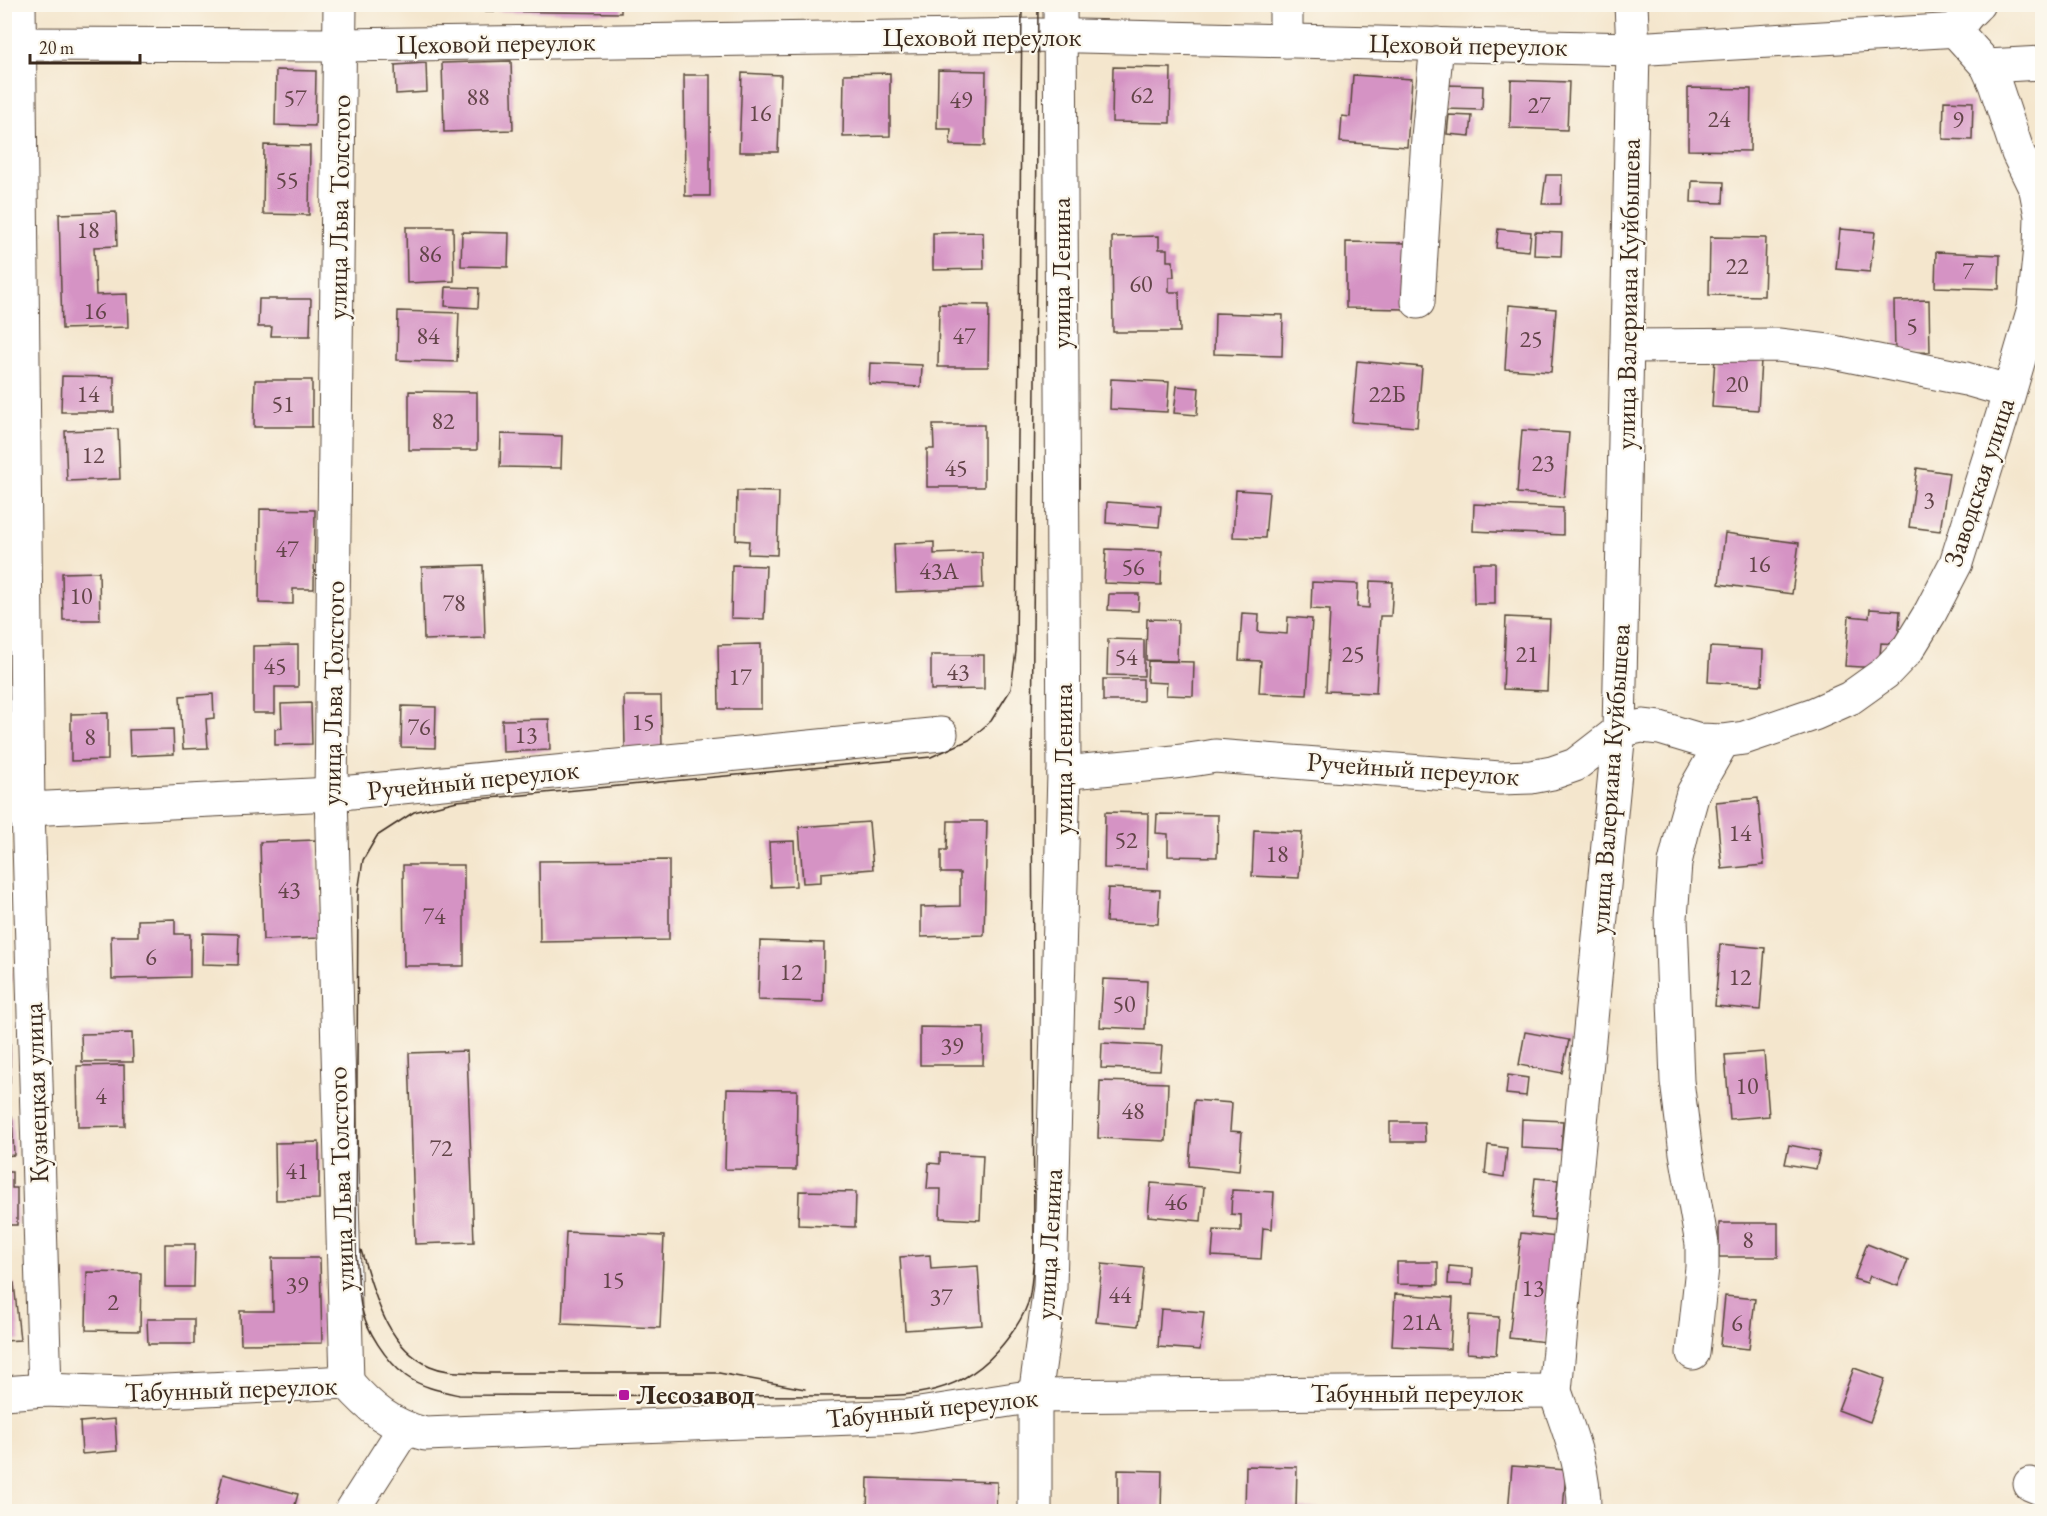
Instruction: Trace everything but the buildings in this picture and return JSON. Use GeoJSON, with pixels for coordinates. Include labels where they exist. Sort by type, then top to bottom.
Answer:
{"type":"FeatureCollection","features":[{"type":"Feature","properties":{"kind":"street","name":"Кузнецкая улица"},"geometry":{"type":"LineString","coordinates":[[20,4],[13,44],[16,809],[45,1390]]}},
{"type":"Feature","properties":{"kind":"street","name":"улица Льва Толстого"},"geometry":{"type":"LineString","coordinates":[[340,4],[331,795],[347,1382]]}},
{"type":"Feature","properties":{"kind":"street"},"geometry":{"type":"LineString","coordinates":[[1286,4],[1286,41]]}},
{"type":"Feature","properties":{"kind":"street","name":"улица Валериана Куйбышева"},"geometry":{"type":"LineString","coordinates":[[1584,1512],[1585,1489],[1578,1455],[1555,1392],[1619,730],[1633,49],[1631,4]]}},
{"type":"Feature","properties":{"kind":"street"},"geometry":{"type":"LineString","coordinates":[[1959,30],[1962,22],[1978,4]]}},
{"type":"Feature","properties":{"kind":"street","name":"Цеховой переулок"},"geometry":{"type":"LineString","coordinates":[[13,44],[341,45],[1060,20],[1286,41],[1633,49],[1959,30]]}},
{"type":"Feature","properties":{"kind":"street","name":"улица Ленина"},"geometry":{"type":"LineString","coordinates":[[1035,1512],[1035,1396],[1050,1287],[1064,773],[1060,20]]}},
{"type":"Feature","properties":{"kind":"street","name":"Заводская улица"},"geometry":{"type":"LineString","coordinates":[[1723,741],[1744,738],[1814,714],[1850,698],[1885,673],[1908,649],[1956,563],[2034,308],[2041,216],[2036,190],[2018,153],[1995,84],[1987,66],[1960,36],[1959,30]]}},
{"type":"Feature","properties":{"kind":"street"},"geometry":{"type":"LineString","coordinates":[[1418,302],[1428,137],[1437,44]]}},
{"type":"Feature","properties":{"kind":"street"},"geometry":{"type":"LineString","coordinates":[[1987,66],[2043,63]]}},
{"type":"Feature","properties":{"kind":"street"},"geometry":{"type":"LineString","coordinates":[[1627,346],[1778,345],[1828,351],[1966,379],[2008,391]]}},
{"type":"Feature","properties":{"kind":"street"},"geometry":{"type":"LineString","coordinates":[[1619,730],[1642,726],[1700,740],[1723,741],[1693,793],[1690,803],[1675,863],[1671,918],[1677,1081],[1686,1153],[1702,1244],[1702,1267],[1693,1353]]}},
{"type":"Feature","properties":{"kind":"street","name":"Ручейный переулок"},"geometry":{"type":"LineString","coordinates":[[1064,773],[1138,764],[1181,762],[1215,756],[1500,778],[1531,777],[1575,765],[1619,730]]}},
{"type":"Feature","properties":{"kind":"street","name":"Ручейный переулок"},"geometry":{"type":"LineString","coordinates":[[16,809],[331,795],[941,734]]}},
{"type":"Feature","properties":{"kind":"street","name":"Табунный переулок"},"geometry":{"type":"LineString","coordinates":[[4,1393],[45,1390],[125,1393],[347,1382],[377,1412],[404,1429],[425,1434],[907,1416],[1035,1396],[1555,1392]]}},
{"type":"Feature","properties":{"kind":"street"},"geometry":{"type":"LineString","coordinates":[[351,1512],[404,1429]]}},
{"type":"Feature","properties":{"kind":"tram line"},"geometry":{"type":"LineString","coordinates":[[1022,4],[1016,651],[1011,689],[991,721],[969,740],[931,757],[457,801],[414,812],[377,836],[363,860],[358,892],[356,1254],[361,1306],[367,1325],[391,1362],[406,1376],[418,1383],[459,1395],[869,1396],[913,1394],[952,1384],[970,1374],[987,1361],[1004,1343],[1026,1308],[1034,1257],[1032,760],[1038,4]]}},
{"type":"Feature","properties":{"kind":"tram line"},"geometry":{"type":"LineString","coordinates":[[361,1250],[377,1300],[392,1332],[402,1346],[415,1357],[442,1370],[480,1373],[719,1373],[805,1389]]}},
{"type":"Feature","properties":{"kind":"place","name":"Лесозавод"},"geometry":{"type":"Point","coordinates":[624,1395]}}]}
